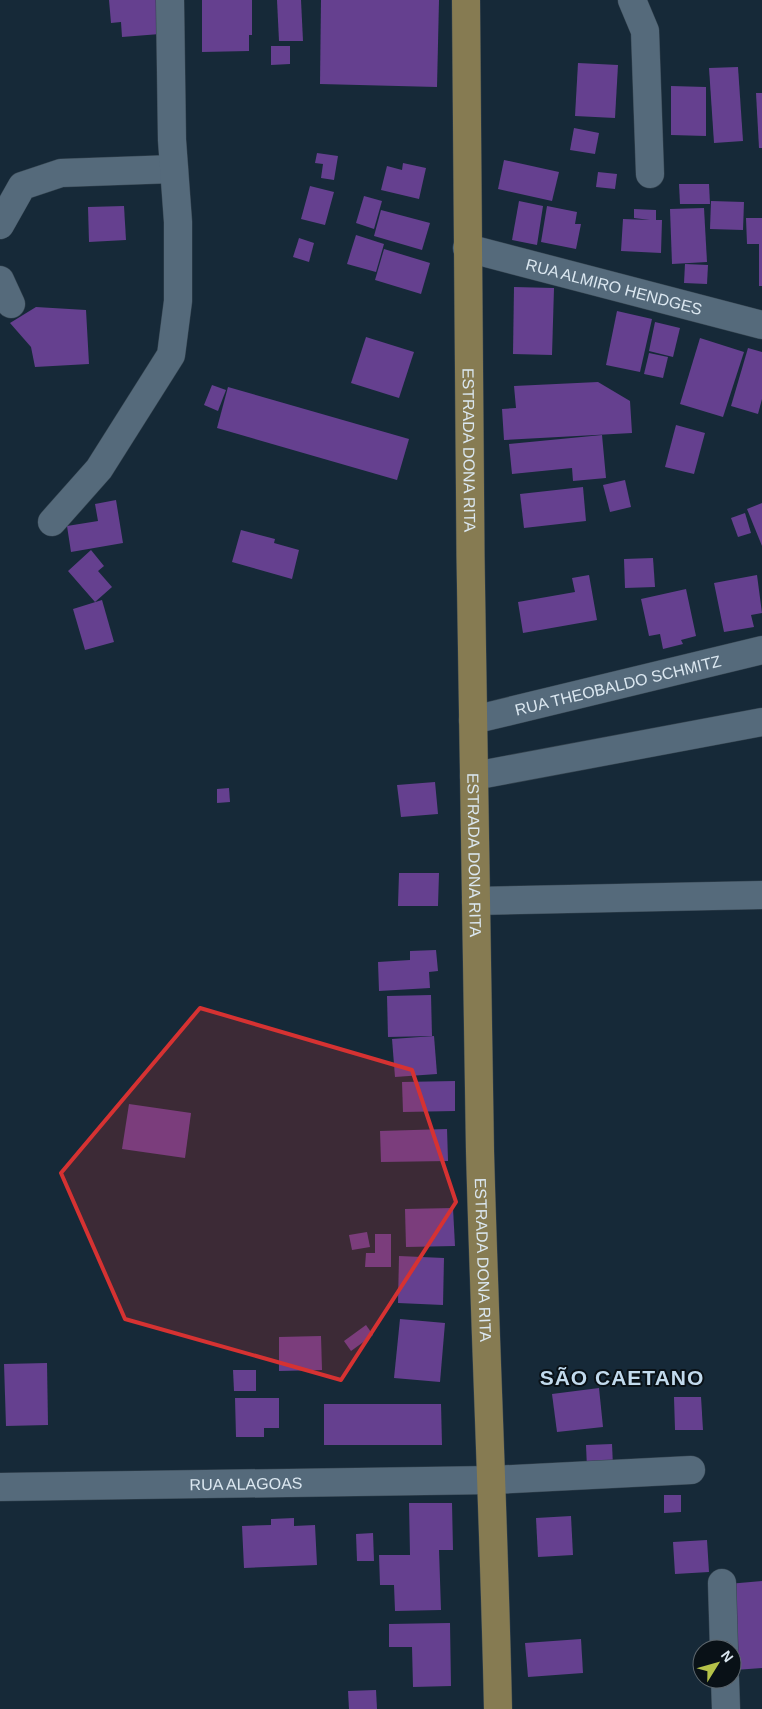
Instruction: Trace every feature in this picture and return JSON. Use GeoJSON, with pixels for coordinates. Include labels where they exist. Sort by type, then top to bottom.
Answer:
{"type":"FeatureCollection","features":[{"type":"Feature","properties":{"kind":"main road","name":"ESTRADA DONA RITA"},"geometry":{"type":"LineString","coordinates":[[466,0],[467,248],[480,1154],[493,1480],[498,1709]]}},
{"type":"Feature","properties":{"kind":"street"},"geometry":{"type":"LineString","coordinates":[[52,522],[100,469],[171,355],[178,301],[178,222],[174,169],[170,0]]}},
{"type":"Feature","properties":{"kind":"street"},"geometry":{"type":"LineString","coordinates":[[632,0],[645,31],[650,174]]}},
{"type":"Feature","properties":{"kind":"street"},"geometry":{"type":"LineString","coordinates":[[0,225],[22,186],[61,173],[174,169]]}},
{"type":"Feature","properties":{"kind":"street","name":"RUA ALMIRO HENDGES"},"geometry":{"type":"LineString","coordinates":[[467,248],[762,325]]}},
{"type":"Feature","properties":{"kind":"street","name":"RUA THEOBALDO SCHMITZ"},"geometry":{"type":"LineString","coordinates":[[473,720],[762,650]]}},
{"type":"Feature","properties":{"kind":"street"},"geometry":{"type":"LineString","coordinates":[[474,776],[762,722]]}},
{"type":"Feature","properties":{"kind":"street"},"geometry":{"type":"LineString","coordinates":[[476,901],[762,895]]}},
{"type":"Feature","properties":{"kind":"street","name":"RUA ALAGOAS"},"geometry":{"type":"LineString","coordinates":[[0,1487],[493,1480],[690,1470]]}},
{"type":"Feature","properties":{"kind":"street"},"geometry":{"type":"LineString","coordinates":[[722,1583],[724,1639]]}},
{"type":"Feature","properties":{"kind":"street"},"geometry":{"type":"LineString","coordinates":[[725,1689],[726,1709]]}},
{"type":"Feature","properties":{"kind":"highlighted area"},"geometry":{"type":"Polygon","coordinates":[[[200,1008],[412,1070],[456,1202],[341,1380],[125,1319],[61,1173],[200,1008]]]}},
{"type":"Feature","properties":{"kind":"building"},"geometry":{"type":"Polygon","coordinates":[[[109,0],[158,0],[160,34],[122,37],[121,22],[111,23],[109,0]]]}},
{"type":"Feature","properties":{"kind":"building"},"geometry":{"type":"Polygon","coordinates":[[[202,0],[252,0],[252,35],[249,35],[249,51],[202,52],[202,0]]]}},
{"type":"Feature","properties":{"kind":"building"},"geometry":{"type":"Polygon","coordinates":[[[277,0],[301,0],[303,41],[279,41],[277,0]]]}},
{"type":"Feature","properties":{"kind":"building"},"geometry":{"type":"Polygon","coordinates":[[[321,0],[439,0],[437,87],[320,84],[321,0]]]}},
{"type":"Feature","properties":{"kind":"building"},"geometry":{"type":"Polygon","coordinates":[[[271,46],[290,46],[290,64],[271,65],[271,46]]]}},
{"type":"Feature","properties":{"kind":"building"},"geometry":{"type":"Polygon","coordinates":[[[578,63],[618,65],[615,118],[575,116],[578,63]]]}},
{"type":"Feature","properties":{"kind":"building"},"geometry":{"type":"Polygon","coordinates":[[[738,67],[743,141],[714,143],[709,68],[738,67]]]}},
{"type":"Feature","properties":{"kind":"building"},"geometry":{"type":"Polygon","coordinates":[[[671,86],[706,87],[706,136],[671,135],[671,86]]]}},
{"type":"Feature","properties":{"kind":"building"},"geometry":{"type":"Polygon","coordinates":[[[756,93],[762,93],[762,148],[759,148],[756,93]]]}},
{"type":"Feature","properties":{"kind":"building"},"geometry":{"type":"Polygon","coordinates":[[[574,128],[599,133],[595,154],[570,150],[574,128]]]}},
{"type":"Feature","properties":{"kind":"building"},"geometry":{"type":"Polygon","coordinates":[[[317,153],[338,156],[334,180],[321,178],[323,164],[315,163],[317,153]]]}},
{"type":"Feature","properties":{"kind":"building"},"geometry":{"type":"Polygon","coordinates":[[[504,160],[559,172],[552,201],[498,189],[504,160]]]}},
{"type":"Feature","properties":{"kind":"building"},"geometry":{"type":"Polygon","coordinates":[[[403,163],[426,168],[419,199],[381,190],[387,166],[402,170],[403,163]]]}},
{"type":"Feature","properties":{"kind":"building"},"geometry":{"type":"Polygon","coordinates":[[[598,172],[617,174],[615,189],[596,187],[598,172]]]}},
{"type":"Feature","properties":{"kind":"building"},"geometry":{"type":"Polygon","coordinates":[[[679,184],[709,184],[710,204],[680,204],[679,184]]]}},
{"type":"Feature","properties":{"kind":"building"},"geometry":{"type":"Polygon","coordinates":[[[310,186],[334,192],[325,225],[301,219],[310,186]]]}},
{"type":"Feature","properties":{"kind":"building"},"geometry":{"type":"Polygon","coordinates":[[[364,196],[382,201],[374,229],[356,223],[364,196]]]}},
{"type":"Feature","properties":{"kind":"building"},"geometry":{"type":"Polygon","coordinates":[[[519,201],[543,206],[537,245],[512,240],[519,201]]]}},
{"type":"Feature","properties":{"kind":"building"},"geometry":{"type":"Polygon","coordinates":[[[711,201],[744,202],[743,230],[710,229],[711,201]]]}},
{"type":"Feature","properties":{"kind":"building"},"geometry":{"type":"Polygon","coordinates":[[[124,206],[126,240],[89,242],[88,207],[124,206]]]}},
{"type":"Feature","properties":{"kind":"building"},"geometry":{"type":"Polygon","coordinates":[[[547,206],[577,212],[575,224],[581,224],[576,249],[541,242],[547,206]]]}},
{"type":"Feature","properties":{"kind":"building"},"geometry":{"type":"Polygon","coordinates":[[[704,208],[707,262],[672,264],[670,209],[704,208]]]}},
{"type":"Feature","properties":{"kind":"building"},"geometry":{"type":"Polygon","coordinates":[[[634,209],[656,210],[656,220],[662,220],[661,253],[621,251],[623,219],[650,220],[634,218],[634,209]]]}},
{"type":"Feature","properties":{"kind":"building"},"geometry":{"type":"Polygon","coordinates":[[[381,210],[430,223],[422,250],[374,236],[381,210]]]}},
{"type":"Feature","properties":{"kind":"building"},"geometry":{"type":"Polygon","coordinates":[[[746,218],[762,218],[762,286],[759,286],[759,244],[747,244],[746,218]]]}},
{"type":"Feature","properties":{"kind":"building"},"geometry":{"type":"Polygon","coordinates":[[[356,235],[384,244],[376,272],[347,264],[356,235]]]}},
{"type":"Feature","properties":{"kind":"building"},"geometry":{"type":"Polygon","coordinates":[[[299,238],[314,243],[309,262],[293,257],[299,238]]]}},
{"type":"Feature","properties":{"kind":"building"},"geometry":{"type":"Polygon","coordinates":[[[384,249],[430,263],[421,294],[375,280],[384,249]]]}},
{"type":"Feature","properties":{"kind":"building"},"geometry":{"type":"Polygon","coordinates":[[[685,264],[708,265],[707,284],[684,283],[685,264]]]}},
{"type":"Feature","properties":{"kind":"building"},"geometry":{"type":"Polygon","coordinates":[[[514,287],[554,288],[552,355],[513,354],[514,287]]]}},
{"type":"Feature","properties":{"kind":"building"},"geometry":{"type":"Polygon","coordinates":[[[36,307],[86,310],[89,364],[35,367],[31,347],[10,323],[36,307]]]}},
{"type":"Feature","properties":{"kind":"building"},"geometry":{"type":"Polygon","coordinates":[[[617,311],[652,319],[640,372],[606,365],[617,311]]]}},
{"type":"Feature","properties":{"kind":"building"},"geometry":{"type":"Polygon","coordinates":[[[655,322],[680,328],[673,357],[649,351],[655,322]]]}},
{"type":"Feature","properties":{"kind":"building"},"geometry":{"type":"Polygon","coordinates":[[[366,337],[414,352],[399,398],[351,383],[366,337]]]}},
{"type":"Feature","properties":{"kind":"building"},"geometry":{"type":"Polygon","coordinates":[[[700,338],[744,352],[723,417],[680,404],[700,338]]]}},
{"type":"Feature","properties":{"kind":"building"},"geometry":{"type":"Polygon","coordinates":[[[748,348],[762,352],[762,399],[758,414],[731,406],[748,348]]]}},
{"type":"Feature","properties":{"kind":"building"},"geometry":{"type":"Polygon","coordinates":[[[649,353],[668,357],[663,378],[644,374],[649,353]]]}},
{"type":"Feature","properties":{"kind":"building"},"geometry":{"type":"Polygon","coordinates":[[[598,382],[630,401],[632,433],[504,440],[502,409],[516,408],[514,386],[598,382]]]}},
{"type":"Feature","properties":{"kind":"building"},"geometry":{"type":"Polygon","coordinates":[[[212,385],[226,390],[218,411],[204,405],[212,385]]]}},
{"type":"Feature","properties":{"kind":"building"},"geometry":{"type":"Polygon","coordinates":[[[228,387],[409,439],[397,480],[217,428],[228,387]]]}},
{"type":"Feature","properties":{"kind":"building"},"geometry":{"type":"Polygon","coordinates":[[[676,425],[705,433],[694,474],[665,467],[676,425]]]}},
{"type":"Feature","properties":{"kind":"building"},"geometry":{"type":"Polygon","coordinates":[[[602,435],[606,478],[573,481],[572,468],[512,474],[509,444],[602,435]]]}},
{"type":"Feature","properties":{"kind":"building"},"geometry":{"type":"Polygon","coordinates":[[[625,480],[631,507],[610,512],[603,485],[625,480]]]}},
{"type":"Feature","properties":{"kind":"building"},"geometry":{"type":"Polygon","coordinates":[[[583,487],[586,521],[524,528],[520,494],[583,487]]]}},
{"type":"Feature","properties":{"kind":"building"},"geometry":{"type":"Polygon","coordinates":[[[116,500],[123,543],[71,552],[67,526],[98,521],[95,504],[116,500]]]}},
{"type":"Feature","properties":{"kind":"building"},"geometry":{"type":"Polygon","coordinates":[[[762,503],[762,546],[747,509],[762,503]]]}},
{"type":"Feature","properties":{"kind":"building"},"geometry":{"type":"Polygon","coordinates":[[[745,513],[751,533],[738,537],[731,518],[745,513]]]}},
{"type":"Feature","properties":{"kind":"building"},"geometry":{"type":"Polygon","coordinates":[[[241,530],[275,539],[274,543],[299,550],[292,579],[232,562],[241,530]]]}},
{"type":"Feature","properties":{"kind":"building"},"geometry":{"type":"Polygon","coordinates":[[[91,550],[104,566],[98,571],[112,587],[95,602],[68,571],[91,550]]]}},
{"type":"Feature","properties":{"kind":"building"},"geometry":{"type":"Polygon","coordinates":[[[653,558],[655,587],[625,588],[624,559],[653,558]]]}},
{"type":"Feature","properties":{"kind":"building"},"geometry":{"type":"Polygon","coordinates":[[[589,575],[597,620],[523,633],[518,602],[575,592],[572,578],[589,575]]]}},
{"type":"Feature","properties":{"kind":"building"},"geometry":{"type":"Polygon","coordinates":[[[757,575],[762,613],[751,615],[754,627],[724,632],[714,583],[757,575]]]}},
{"type":"Feature","properties":{"kind":"building"},"geometry":{"type":"Polygon","coordinates":[[[686,589],[696,636],[681,640],[683,644],[663,649],[660,634],[649,636],[641,599],[686,589]]]}},
{"type":"Feature","properties":{"kind":"building"},"geometry":{"type":"Polygon","coordinates":[[[102,600],[114,642],[85,650],[73,609],[102,600]]]}},
{"type":"Feature","properties":{"kind":"building"},"geometry":{"type":"Polygon","coordinates":[[[435,782],[438,814],[401,817],[397,785],[435,782]]]}},
{"type":"Feature","properties":{"kind":"building"},"geometry":{"type":"Polygon","coordinates":[[[229,788],[230,802],[217,803],[217,789],[229,788]]]}},
{"type":"Feature","properties":{"kind":"building"},"geometry":{"type":"Polygon","coordinates":[[[399,873],[439,873],[438,906],[398,906],[399,873]]]}},
{"type":"Feature","properties":{"kind":"building"},"geometry":{"type":"Polygon","coordinates":[[[436,950],[438,971],[429,972],[430,988],[379,991],[378,962],[410,960],[410,951],[436,950]]]}},
{"type":"Feature","properties":{"kind":"building"},"geometry":{"type":"Polygon","coordinates":[[[431,995],[432,1036],[388,1037],[387,996],[431,995]]]}},
{"type":"Feature","properties":{"kind":"building"},"geometry":{"type":"Polygon","coordinates":[[[434,1036],[437,1074],[395,1077],[392,1039],[434,1036]]]}},
{"type":"Feature","properties":{"kind":"building"},"geometry":{"type":"Polygon","coordinates":[[[455,1081],[455,1111],[403,1112],[402,1082],[455,1081]]]}},
{"type":"Feature","properties":{"kind":"building"},"geometry":{"type":"Polygon","coordinates":[[[129,1104],[191,1113],[185,1158],[122,1149],[129,1104]]]}},
{"type":"Feature","properties":{"kind":"building"},"geometry":{"type":"Polygon","coordinates":[[[447,1129],[448,1161],[381,1162],[380,1131],[447,1129]]]}},
{"type":"Feature","properties":{"kind":"building"},"geometry":{"type":"Polygon","coordinates":[[[453,1208],[455,1246],[406,1247],[405,1209],[453,1208]]]}},
{"type":"Feature","properties":{"kind":"building"},"geometry":{"type":"Polygon","coordinates":[[[367,1232],[370,1247],[352,1250],[349,1235],[367,1232]]]}},
{"type":"Feature","properties":{"kind":"building"},"geometry":{"type":"Polygon","coordinates":[[[375,1234],[391,1234],[391,1267],[365,1267],[366,1253],[375,1253],[375,1234]]]}},
{"type":"Feature","properties":{"kind":"building"},"geometry":{"type":"Polygon","coordinates":[[[399,1256],[444,1258],[443,1305],[398,1303],[399,1256]]]}},
{"type":"Feature","properties":{"kind":"building"},"geometry":{"type":"Polygon","coordinates":[[[400,1319],[445,1323],[440,1382],[394,1378],[400,1319]]]}},
{"type":"Feature","properties":{"kind":"building"},"geometry":{"type":"Polygon","coordinates":[[[366,1325],[373,1335],[351,1351],[344,1341],[366,1325]]]}},
{"type":"Feature","properties":{"kind":"building"},"geometry":{"type":"Polygon","coordinates":[[[321,1336],[322,1370],[279,1371],[279,1337],[321,1336]]]}},
{"type":"Feature","properties":{"kind":"building"},"geometry":{"type":"Polygon","coordinates":[[[47,1363],[48,1425],[6,1426],[4,1364],[47,1363]]]}},
{"type":"Feature","properties":{"kind":"building"},"geometry":{"type":"Polygon","coordinates":[[[233,1370],[256,1370],[256,1391],[234,1391],[233,1370]]]}},
{"type":"Feature","properties":{"kind":"building"},"geometry":{"type":"Polygon","coordinates":[[[599,1388],[603,1427],[557,1432],[552,1394],[599,1388]]]}},
{"type":"Feature","properties":{"kind":"building"},"geometry":{"type":"Polygon","coordinates":[[[674,1397],[701,1397],[703,1430],[675,1430],[674,1397]]]}},
{"type":"Feature","properties":{"kind":"building"},"geometry":{"type":"Polygon","coordinates":[[[235,1398],[279,1398],[279,1428],[264,1428],[264,1437],[236,1437],[235,1398]]]}},
{"type":"Feature","properties":{"kind":"building"},"geometry":{"type":"Polygon","coordinates":[[[324,1404],[441,1404],[442,1445],[324,1445],[324,1404]]]}},
{"type":"Feature","properties":{"kind":"building"},"geometry":{"type":"Polygon","coordinates":[[[612,1444],[613,1466],[587,1468],[586,1445],[612,1444]]]}},
{"type":"Feature","properties":{"kind":"building"},"geometry":{"type":"Polygon","coordinates":[[[664,1495],[681,1495],[681,1512],[664,1513],[664,1495]]]}},
{"type":"Feature","properties":{"kind":"building"},"geometry":{"type":"Polygon","coordinates":[[[409,1503],[452,1503],[453,1550],[439,1550],[441,1610],[395,1611],[394,1585],[380,1585],[379,1555],[410,1555],[409,1503]]]}},
{"type":"Feature","properties":{"kind":"building"},"geometry":{"type":"Polygon","coordinates":[[[571,1516],[573,1555],[538,1557],[536,1518],[571,1516]]]}},
{"type":"Feature","properties":{"kind":"building"},"geometry":{"type":"Polygon","coordinates":[[[294,1518],[294,1526],[315,1525],[317,1565],[244,1568],[242,1526],[271,1525],[271,1519],[294,1518]]]}},
{"type":"Feature","properties":{"kind":"building"},"geometry":{"type":"Polygon","coordinates":[[[373,1533],[374,1561],[357,1561],[356,1534],[373,1533]]]}},
{"type":"Feature","properties":{"kind":"building"},"geometry":{"type":"Polygon","coordinates":[[[707,1540],[709,1572],[675,1574],[673,1542],[707,1540]]]}},
{"type":"Feature","properties":{"kind":"building"},"geometry":{"type":"Polygon","coordinates":[[[762,1581],[762,1668],[742,1669],[742,1639],[732,1639],[728,1584],[762,1581]]]}},
{"type":"Feature","properties":{"kind":"building"},"geometry":{"type":"Polygon","coordinates":[[[450,1623],[451,1686],[413,1687],[412,1647],[389,1647],[389,1624],[450,1623]]]}},
{"type":"Feature","properties":{"kind":"building"},"geometry":{"type":"Polygon","coordinates":[[[581,1639],[583,1673],[528,1677],[525,1643],[581,1639]]]}},
{"type":"Feature","properties":{"kind":"building"},"geometry":{"type":"Polygon","coordinates":[[[376,1690],[377,1709],[349,1709],[348,1691],[376,1690]]]}},
{"type":"Feature","properties":{"kind":"district","name":"SÃO CAETANO"},"geometry":{"type":"Point","coordinates":[622,1377]}}]}
